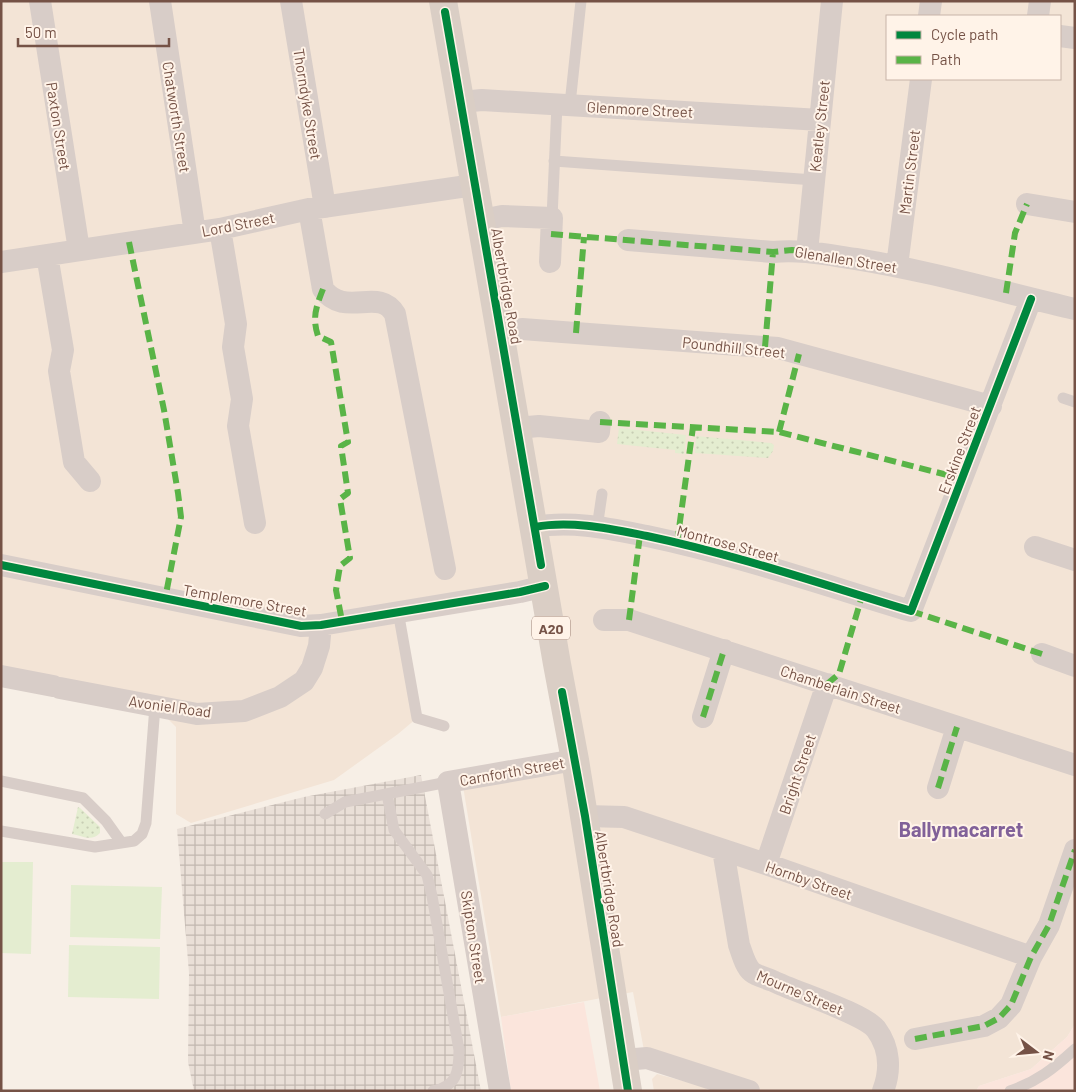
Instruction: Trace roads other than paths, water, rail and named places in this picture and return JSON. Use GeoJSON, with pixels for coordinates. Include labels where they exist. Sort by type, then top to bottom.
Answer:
{"type":"FeatureCollection","features":[{"type":"Feature","properties":{"kind":"main road","name":"Albertbridge Road"},"geometry":{"type":"LineString","coordinates":[[443,1],[575,760],[628,1091]]}},
{"type":"Feature","properties":{"kind":"street","name":"Paxton Street"},"geometry":{"type":"LineString","coordinates":[[40,1],[79,250]]}},
{"type":"Feature","properties":{"kind":"street","name":"Chatworth Street"},"geometry":{"type":"LineString","coordinates":[[160,1],[195,232]]}},
{"type":"Feature","properties":{"kind":"street","name":"Thorndyke Street"},"geometry":{"type":"LineString","coordinates":[[291,1],[317,208],[322,290],[328,297],[338,302],[384,302],[391,307],[395,314],[445,569]]}},
{"type":"Feature","properties":{"kind":"street","name":"Keatley Street"},"geometry":{"type":"LineString","coordinates":[[807,252],[832,1]]}},
{"type":"Feature","properties":{"kind":"street"},"geometry":{"type":"LineString","coordinates":[[929,15],[931,1]]}},
{"type":"Feature","properties":{"kind":"street"},"geometry":{"type":"LineString","coordinates":[[1038,15],[1040,1]]}},
{"type":"Feature","properties":{"kind":"street"},"geometry":{"type":"LineString","coordinates":[[1061,36],[1075,38]]}},
{"type":"Feature","properties":{"kind":"street","name":"Martin Street"},"geometry":{"type":"LineString","coordinates":[[897,266],[921,80]]}},
{"type":"Feature","properties":{"kind":"street","name":"Glenmore Street"},"geometry":{"type":"LineString","coordinates":[[460,102],[482,100],[564,104],[820,120]]}},
{"type":"Feature","properties":{"kind":"street","name":"Lord Street"},"geometry":{"type":"LineString","coordinates":[[1,262],[220,229],[317,208],[474,185]]}},
{"type":"Feature","properties":{"kind":"street"},"geometry":{"type":"LineString","coordinates":[[1027,204],[1075,212]]}},
{"type":"Feature","properties":{"kind":"street"},"geometry":{"type":"LineString","coordinates":[[482,220],[502,216],[552,218],[550,262]]}},
{"type":"Feature","properties":{"kind":"street"},"geometry":{"type":"LineString","coordinates":[[220,229],[236,324],[233,347],[242,398],[238,426],[255,523]]}},
{"type":"Feature","properties":{"kind":"street","name":"Glenallen Street"},"geometry":{"type":"LineString","coordinates":[[628,240],[773,252],[792,250],[807,252],[897,266],[1075,309]]}},
{"type":"Feature","properties":{"kind":"street"},"geometry":{"type":"LineString","coordinates":[[47,255],[63,350],[59,371],[74,462],[90,481]]}},
{"type":"Feature","properties":{"kind":"street","name":"Erskine Street"},"geometry":{"type":"LineString","coordinates":[[911,611],[1031,299]]}},
{"type":"Feature","properties":{"kind":"street","name":"Poundhill Street"},"geometry":{"type":"LineString","coordinates":[[501,334],[522,329],[778,348],[991,406]]}},
{"type":"Feature","properties":{"kind":"street"},"geometry":{"type":"LineString","coordinates":[[517,428],[539,426],[599,432],[600,422]]}},
{"type":"Feature","properties":{"kind":"street","name":"Montrose Street"},"geometry":{"type":"LineString","coordinates":[[535,527],[556,523],[617,530],[698,547],[911,611]]}},
{"type":"Feature","properties":{"kind":"street"},"geometry":{"type":"LineString","coordinates":[[1035,547],[1075,560]]}},
{"type":"Feature","properties":{"kind":"street","name":"Templemore Street"},"geometry":{"type":"LineString","coordinates":[[2,563],[301,626],[321,625],[526,591],[545,586]]}},
{"type":"Feature","properties":{"kind":"street","name":"Chamberlain Street"},"geometry":{"type":"LineString","coordinates":[[604,620],[629,620],[1075,765]]}},
{"type":"Feature","properties":{"kind":"street","name":"Avoniel Road"},"geometry":{"type":"LineString","coordinates":[[1,676],[197,714],[244,712],[280,697],[304,681],[312,668],[319,646],[321,625]]}},
{"type":"Feature","properties":{"kind":"street"},"geometry":{"type":"LineString","coordinates":[[703,717],[724,650]]}},
{"type":"Feature","properties":{"kind":"street"},"geometry":{"type":"LineString","coordinates":[[1042,654],[1075,666]]}},
{"type":"Feature","properties":{"kind":"street","name":"Bright Street"},"geometry":{"type":"LineString","coordinates":[[766,864],[827,684]]}},
{"type":"Feature","properties":{"kind":"street"},"geometry":{"type":"LineString","coordinates":[[938,788],[958,727]]}},
{"type":"Feature","properties":{"kind":"street","name":"Carnforth Street"},"geometry":{"type":"LineString","coordinates":[[448,782],[575,760]]}},
{"type":"Feature","properties":{"kind":"street","name":"Skipton Street"},"geometry":{"type":"LineString","coordinates":[[448,782],[500,1091]]}},
{"type":"Feature","properties":{"kind":"street","name":"Hornby Street"},"geometry":{"type":"LineString","coordinates":[[584,816],[624,817],[766,864],[1031,958]]}},
{"type":"Feature","properties":{"kind":"street","name":"Mourne Street"},"geometry":{"type":"LineString","coordinates":[[723,850],[738,944],[751,971],[789,989],[857,1016],[875,1028],[885,1047],[888,1060],[886,1090]]}},
{"type":"Feature","properties":{"kind":"street"},"geometry":{"type":"LineString","coordinates":[[915,1039],[984,1026],[999,1018],[1011,1005],[1031,958],[1049,925],[1075,850]]}},
{"type":"Feature","properties":{"kind":"street"},"geometry":{"type":"LineString","coordinates":[[624,1060],[647,1058],[749,1091]]}},
{"type":"Feature","properties":{"kind":"lane"},"geometry":{"type":"LineString","coordinates":[[552,218],[554,161],[581,1]]}},
{"type":"Feature","properties":{"kind":"lane"},"geometry":{"type":"LineString","coordinates":[[554,161],[814,180]]}},
{"type":"Feature","properties":{"kind":"lane"},"geometry":{"type":"LineString","coordinates":[[1063,398],[1075,402]]}},
{"type":"Feature","properties":{"kind":"lane"},"geometry":{"type":"LineString","coordinates":[[597,528],[602,494]]}},
{"type":"Feature","properties":{"kind":"lane"},"geometry":{"type":"LineString","coordinates":[[398,612],[417,718],[444,726]]}},
{"type":"Feature","properties":{"kind":"lane"},"geometry":{"type":"LineString","coordinates":[[1,831],[95,847],[134,841],[142,834],[146,823],[155,706]]}},
{"type":"Feature","properties":{"kind":"lane"},"geometry":{"type":"LineString","coordinates":[[1,781],[83,798],[106,821],[121,842]]}},
{"type":"Feature","properties":{"kind":"lane"},"geometry":{"type":"LineString","coordinates":[[325,814],[345,802],[448,782]]}},
{"type":"Feature","properties":{"kind":"lane"},"geometry":{"type":"LineString","coordinates":[[387,794],[394,830],[427,875],[459,1050],[459,1069],[453,1081],[433,1091]]}},
{"type":"Feature","properties":{"kind":"lane"},"geometry":{"type":"LineString","coordinates":[[1010,1091],[1031,1084],[1055,1068],[1075,1049]]}},
{"type":"Feature","properties":{"kind":"district","name":"Ballymacarret"},"geometry":{"type":"Point","coordinates":[961,829]}}]}
